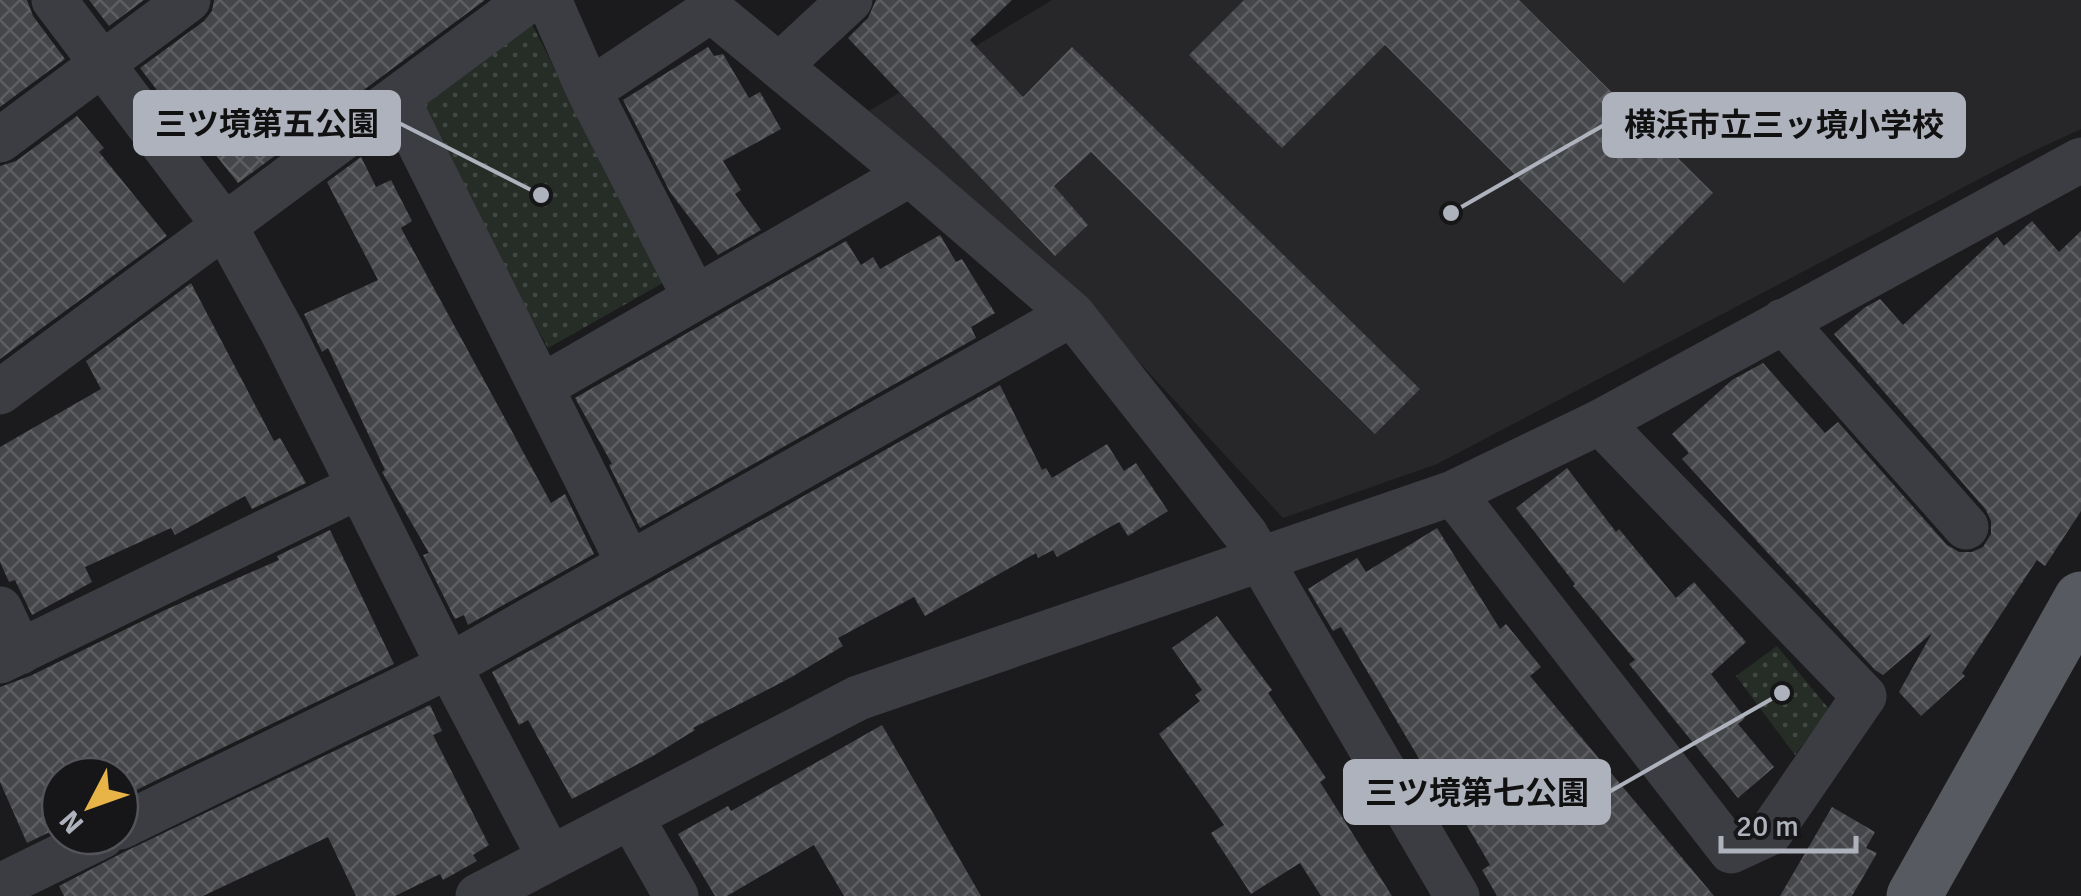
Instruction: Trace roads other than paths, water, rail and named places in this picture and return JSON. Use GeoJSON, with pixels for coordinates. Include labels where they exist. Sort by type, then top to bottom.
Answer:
{"type":"FeatureCollection","features":[{"type":"Feature","properties":{"kind":"main road"},"geometry":{"type":"LineString","coordinates":[[1914,896],[2081,599]]}},
{"type":"Feature","properties":{"kind":"street"},"geometry":{"type":"LineString","coordinates":[[54,0],[224,225],[282,331],[550,858]]}},
{"type":"Feature","properties":{"kind":"street"},"geometry":{"type":"LineString","coordinates":[[0,140],[188,0]]}},
{"type":"Feature","properties":{"kind":"street"},"geometry":{"type":"LineString","coordinates":[[0,392],[529,0]]}},
{"type":"Feature","properties":{"kind":"street"},"geometry":{"type":"LineString","coordinates":[[549,0],[589,90],[695,298]]}},
{"type":"Feature","properties":{"kind":"street"},"geometry":{"type":"LineString","coordinates":[[779,66],[850,0]]}},
{"type":"Feature","properties":{"kind":"street"},"geometry":{"type":"LineString","coordinates":[[589,90],[710,10],[910,174],[1072,314],[1246,535],[1457,896]]}},
{"type":"Feature","properties":{"kind":"street"},"geometry":{"type":"LineString","coordinates":[[397,99],[629,564]]}},
{"type":"Feature","properties":{"kind":"street"},"geometry":{"type":"LineString","coordinates":[[478,896],[858,698],[1453,493],[1600,422],[2081,160]]}},
{"type":"Feature","properties":{"kind":"street"},"geometry":{"type":"LineString","coordinates":[[541,387],[910,174]]}},
{"type":"Feature","properties":{"kind":"street"},"geometry":{"type":"LineString","coordinates":[[140,817],[449,666],[1072,314]]}},
{"type":"Feature","properties":{"kind":"street"},"geometry":{"type":"LineString","coordinates":[[1783,321],[1966,527]]}},
{"type":"Feature","properties":{"kind":"street"},"geometry":{"type":"LineString","coordinates":[[1453,493],[1731,852],[1770,833],[1864,696],[1600,422]]}},
{"type":"Feature","properties":{"kind":"street"},"geometry":{"type":"LineString","coordinates":[[0,609],[10,656],[358,487]]}},
{"type":"Feature","properties":{"kind":"street"},"geometry":{"type":"LineString","coordinates":[[630,817],[676,896]]}},
{"type":"Feature","properties":{"kind":"street"},"geometry":{"type":"LineString","coordinates":[[0,886],[61,856]]}},
{"type":"Feature","properties":{"kind":"place","name":"三ツ境第五公園"},"geometry":{"type":"Point","coordinates":[541,195]}},
{"type":"Feature","properties":{"kind":"place","name":"横浜市立三ッ境小学校"},"geometry":{"type":"Point","coordinates":[1451,213]}},
{"type":"Feature","properties":{"kind":"place","name":"三ツ境第七公園"},"geometry":{"type":"Point","coordinates":[1782,693]}}]}
